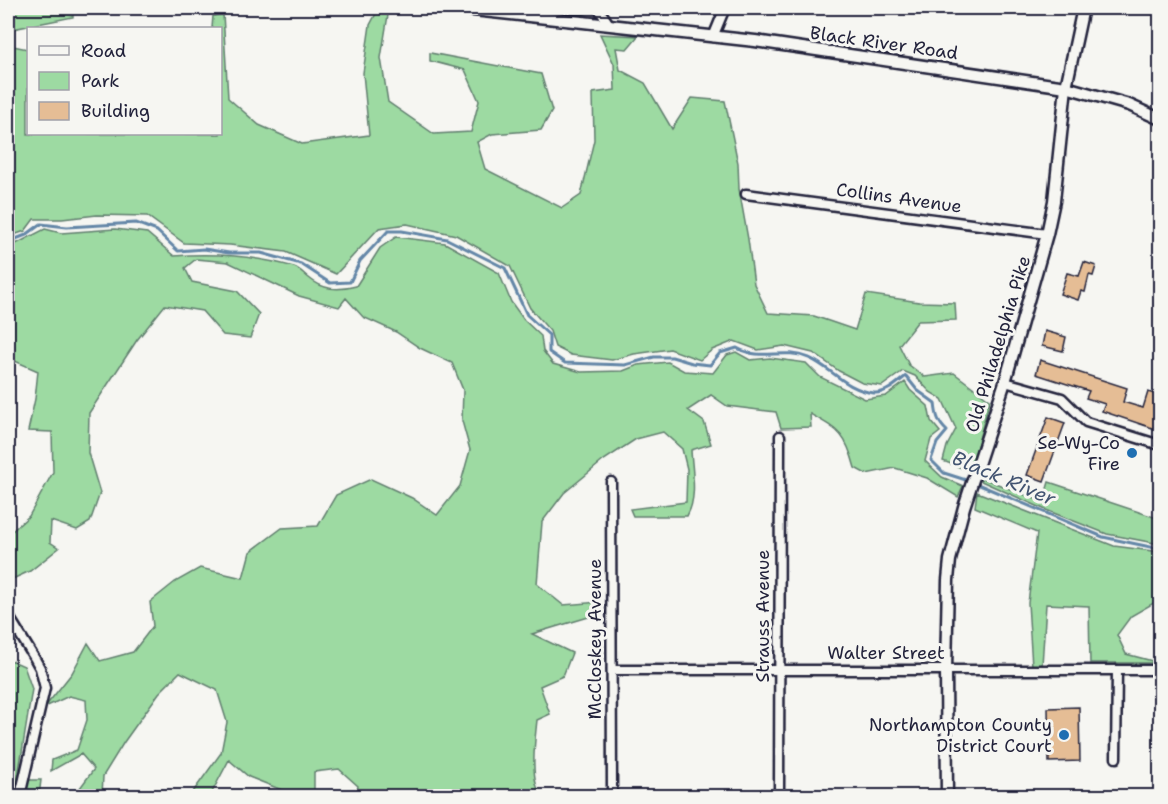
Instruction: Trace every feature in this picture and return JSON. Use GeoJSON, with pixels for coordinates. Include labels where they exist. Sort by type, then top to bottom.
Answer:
{"type":"FeatureCollection","features":[{"type":"Feature","properties":{"kind":"street","name":"Black River Road"},"geometry":{"type":"LineString","coordinates":[[455,8],[713,36],[1066,87],[1128,105],[1161,119]]}},
{"type":"Feature","properties":{"kind":"street"},"geometry":{"type":"LineString","coordinates":[[598,8],[609,24]]}},
{"type":"Feature","properties":{"kind":"street"},"geometry":{"type":"LineString","coordinates":[[713,36],[725,8]]}},
{"type":"Feature","properties":{"kind":"street","name":"Old Philadelphia Pike"},"geometry":{"type":"LineString","coordinates":[[947,796],[947,589],[950,560],[970,488],[1005,382],[1047,234],[1054,201],[1066,87],[1083,8]]}},
{"type":"Feature","properties":{"kind":"street","name":"Collins Avenue"},"geometry":{"type":"LineString","coordinates":[[746,194],[1047,234]]}},
{"type":"Feature","properties":{"kind":"street"},"geometry":{"type":"LineString","coordinates":[[1005,382],[1062,398],[1086,422],[1161,445]]}},
{"type":"Feature","properties":{"kind":"street","name":"Strauss Avenue"},"geometry":{"type":"LineString","coordinates":[[779,796],[780,436]]}},
{"type":"Feature","properties":{"kind":"street","name":"McCloskey Avenue"},"geometry":{"type":"LineString","coordinates":[[611,482],[612,796]]}},
{"type":"Feature","properties":{"kind":"street"},"geometry":{"type":"LineString","coordinates":[[8,615],[40,668],[45,688],[20,796]]}},
{"type":"Feature","properties":{"kind":"street","name":"Walter Street"},"geometry":{"type":"LineString","coordinates":[[612,670],[1161,670]]}},
{"type":"Feature","properties":{"kind":"street"},"geometry":{"type":"LineString","coordinates":[[1116,758],[1117,670]]}},
{"type":"Feature","properties":{"kind":"green space"},"geometry":{"type":"Polygon","coordinates":[[[8,8],[73,8],[73,17],[13,29],[8,41],[8,8]]]}},
{"type":"Feature","properties":{"kind":"green space"},"geometry":{"type":"Polygon","coordinates":[[[379,8],[389,9],[381,58],[388,102],[434,134],[471,132],[479,101],[465,70],[430,61],[430,53],[541,74],[552,111],[541,130],[492,134],[477,142],[485,169],[562,208],[581,195],[594,140],[593,93],[615,90],[614,64],[600,34],[638,36],[627,49],[616,48],[620,70],[645,83],[672,129],[692,98],[725,101],[738,163],[739,189],[754,284],[768,313],[814,316],[855,330],[866,294],[919,302],[955,303],[956,320],[918,321],[899,345],[909,365],[925,377],[954,373],[990,400],[970,471],[943,461],[947,446],[956,429],[942,399],[930,392],[915,376],[903,371],[882,386],[862,383],[813,353],[784,346],[758,350],[734,341],[712,350],[700,360],[670,349],[612,360],[571,355],[555,347],[550,331],[530,308],[510,266],[456,235],[407,224],[379,228],[336,274],[286,252],[230,245],[184,243],[147,216],[97,215],[34,219],[25,231],[8,237],[8,45],[27,49],[27,135],[222,135],[222,27],[212,27],[213,16],[223,14],[228,98],[259,125],[302,144],[369,135],[363,73],[370,25],[379,8]]]}},
{"type":"Feature","properties":{"kind":"green space"},"geometry":{"type":"Polygon","coordinates":[[[517,8],[588,8],[589,12],[564,15],[517,8]]]}},
{"type":"Feature","properties":{"kind":"green space"},"geometry":{"type":"Polygon","coordinates":[[[45,229],[61,233],[115,229],[147,233],[174,256],[220,255],[265,260],[294,267],[314,282],[337,289],[356,286],[380,248],[396,237],[445,243],[499,273],[511,302],[524,320],[541,336],[543,351],[553,364],[581,372],[623,371],[638,365],[668,362],[684,371],[713,373],[727,355],[736,352],[750,360],[770,358],[806,363],[820,377],[865,399],[886,396],[905,382],[910,390],[928,406],[931,421],[940,432],[931,439],[925,461],[942,477],[963,486],[958,497],[927,478],[895,468],[866,474],[855,468],[845,440],[835,430],[810,414],[811,427],[781,428],[776,412],[727,406],[711,395],[688,410],[704,422],[711,444],[691,450],[693,492],[687,516],[633,516],[630,509],[686,502],[687,469],[682,449],[663,432],[636,439],[604,460],[564,493],[542,522],[537,584],[563,605],[600,602],[602,613],[532,634],[572,653],[563,676],[540,686],[550,714],[537,720],[535,738],[535,781],[542,796],[356,796],[358,786],[339,769],[314,772],[314,796],[297,796],[249,777],[229,760],[210,796],[190,796],[221,753],[227,722],[217,690],[180,672],[159,693],[124,742],[103,776],[102,796],[77,796],[77,792],[94,769],[81,754],[51,771],[52,760],[77,750],[87,720],[86,700],[69,696],[45,707],[72,673],[88,643],[100,661],[133,652],[153,626],[150,602],[175,582],[200,568],[243,578],[250,552],[282,528],[318,526],[336,495],[371,479],[412,498],[437,515],[460,486],[470,450],[462,421],[463,390],[452,363],[420,348],[396,332],[363,317],[346,298],[339,307],[299,296],[228,262],[196,259],[185,268],[192,282],[237,291],[259,314],[250,338],[223,335],[202,311],[165,305],[137,340],[89,413],[88,453],[100,493],[90,522],[77,530],[51,521],[50,542],[59,548],[30,571],[8,581],[8,532],[11,532],[29,516],[53,472],[52,432],[28,431],[38,371],[8,358],[8,248],[45,229]]]}},
{"type":"Feature","properties":{"kind":"green space"},"geometry":{"type":"Polygon","coordinates":[[[980,477],[1043,502],[1049,482],[1160,519],[1160,544],[1107,534],[979,480],[980,477]]]}},
{"type":"Feature","properties":{"kind":"green space"},"geometry":{"type":"Polygon","coordinates":[[[977,492],[1114,546],[1160,552],[1160,602],[1157,601],[1131,616],[1117,635],[1126,654],[1160,663],[1090,663],[1089,606],[1046,604],[1042,665],[1032,666],[1028,603],[1037,533],[975,507],[977,492]]]}},
{"type":"Feature","properties":{"kind":"green space"},"geometry":{"type":"Polygon","coordinates":[[[8,659],[24,666],[32,689],[17,783],[8,777],[8,659]]]}},
{"type":"Feature","properties":{"kind":"green space"},"geometry":{"type":"Polygon","coordinates":[[[28,780],[41,780],[39,796],[26,796],[28,780]]]}},
{"type":"Feature","properties":{"kind":"building"},"geometry":{"type":"Polygon","coordinates":[[[1084,262],[1096,266],[1093,276],[1089,275],[1085,292],[1081,291],[1078,300],[1060,294],[1067,273],[1079,276],[1084,262]]]}},
{"type":"Feature","properties":{"kind":"building"},"geometry":{"type":"Polygon","coordinates":[[[1045,331],[1066,337],[1063,351],[1042,346],[1045,331]]]}},
{"type":"Feature","properties":{"kind":"building"},"geometry":{"type":"Polygon","coordinates":[[[1040,360],[1127,388],[1123,402],[1143,408],[1148,392],[1161,396],[1161,431],[1102,411],[1105,404],[1086,398],[1089,391],[1036,374],[1040,360]]]}},
{"type":"Feature","properties":{"kind":"building"},"geometry":{"type":"Polygon","coordinates":[[[1048,417],[1065,423],[1044,481],[1027,475],[1048,417]]]}},
{"type":"Feature","properties":{"kind":"building","name":"Northampton County District Court"},"geometry":{"type":"Polygon","coordinates":[[[1079,707],[1080,761],[1049,762],[1048,708],[1079,707]]]}},
{"type":"Feature","properties":{"kind":"waterway","name":"Black River"},"geometry":{"type":"LineString","coordinates":[[8,242],[26,235],[41,224],[67,227],[136,223],[157,231],[178,251],[204,249],[229,253],[261,253],[301,264],[330,283],[350,282],[360,261],[388,231],[402,231],[447,239],[505,268],[527,315],[549,335],[549,352],[565,363],[625,365],[654,357],[672,357],[710,365],[720,353],[737,348],[755,354],[790,354],[809,358],[846,383],[874,393],[887,390],[906,376],[917,390],[935,403],[938,418],[947,431],[937,443],[931,460],[944,473],[969,481]]}},
{"type":"Feature","properties":{"kind":"waterway","name":"Black River"},"geometry":{"type":"LineString","coordinates":[[975,483],[1103,537],[1160,549]]}},
{"type":"Feature","properties":{"kind":"place","name":"Se-Wy-Co Fire"},"geometry":{"type":"Point","coordinates":[1132,453]}},
{"type":"Feature","properties":{"kind":"place","name":"Northampton County District Court"},"geometry":{"type":"Point","coordinates":[1064,735]}}]}
